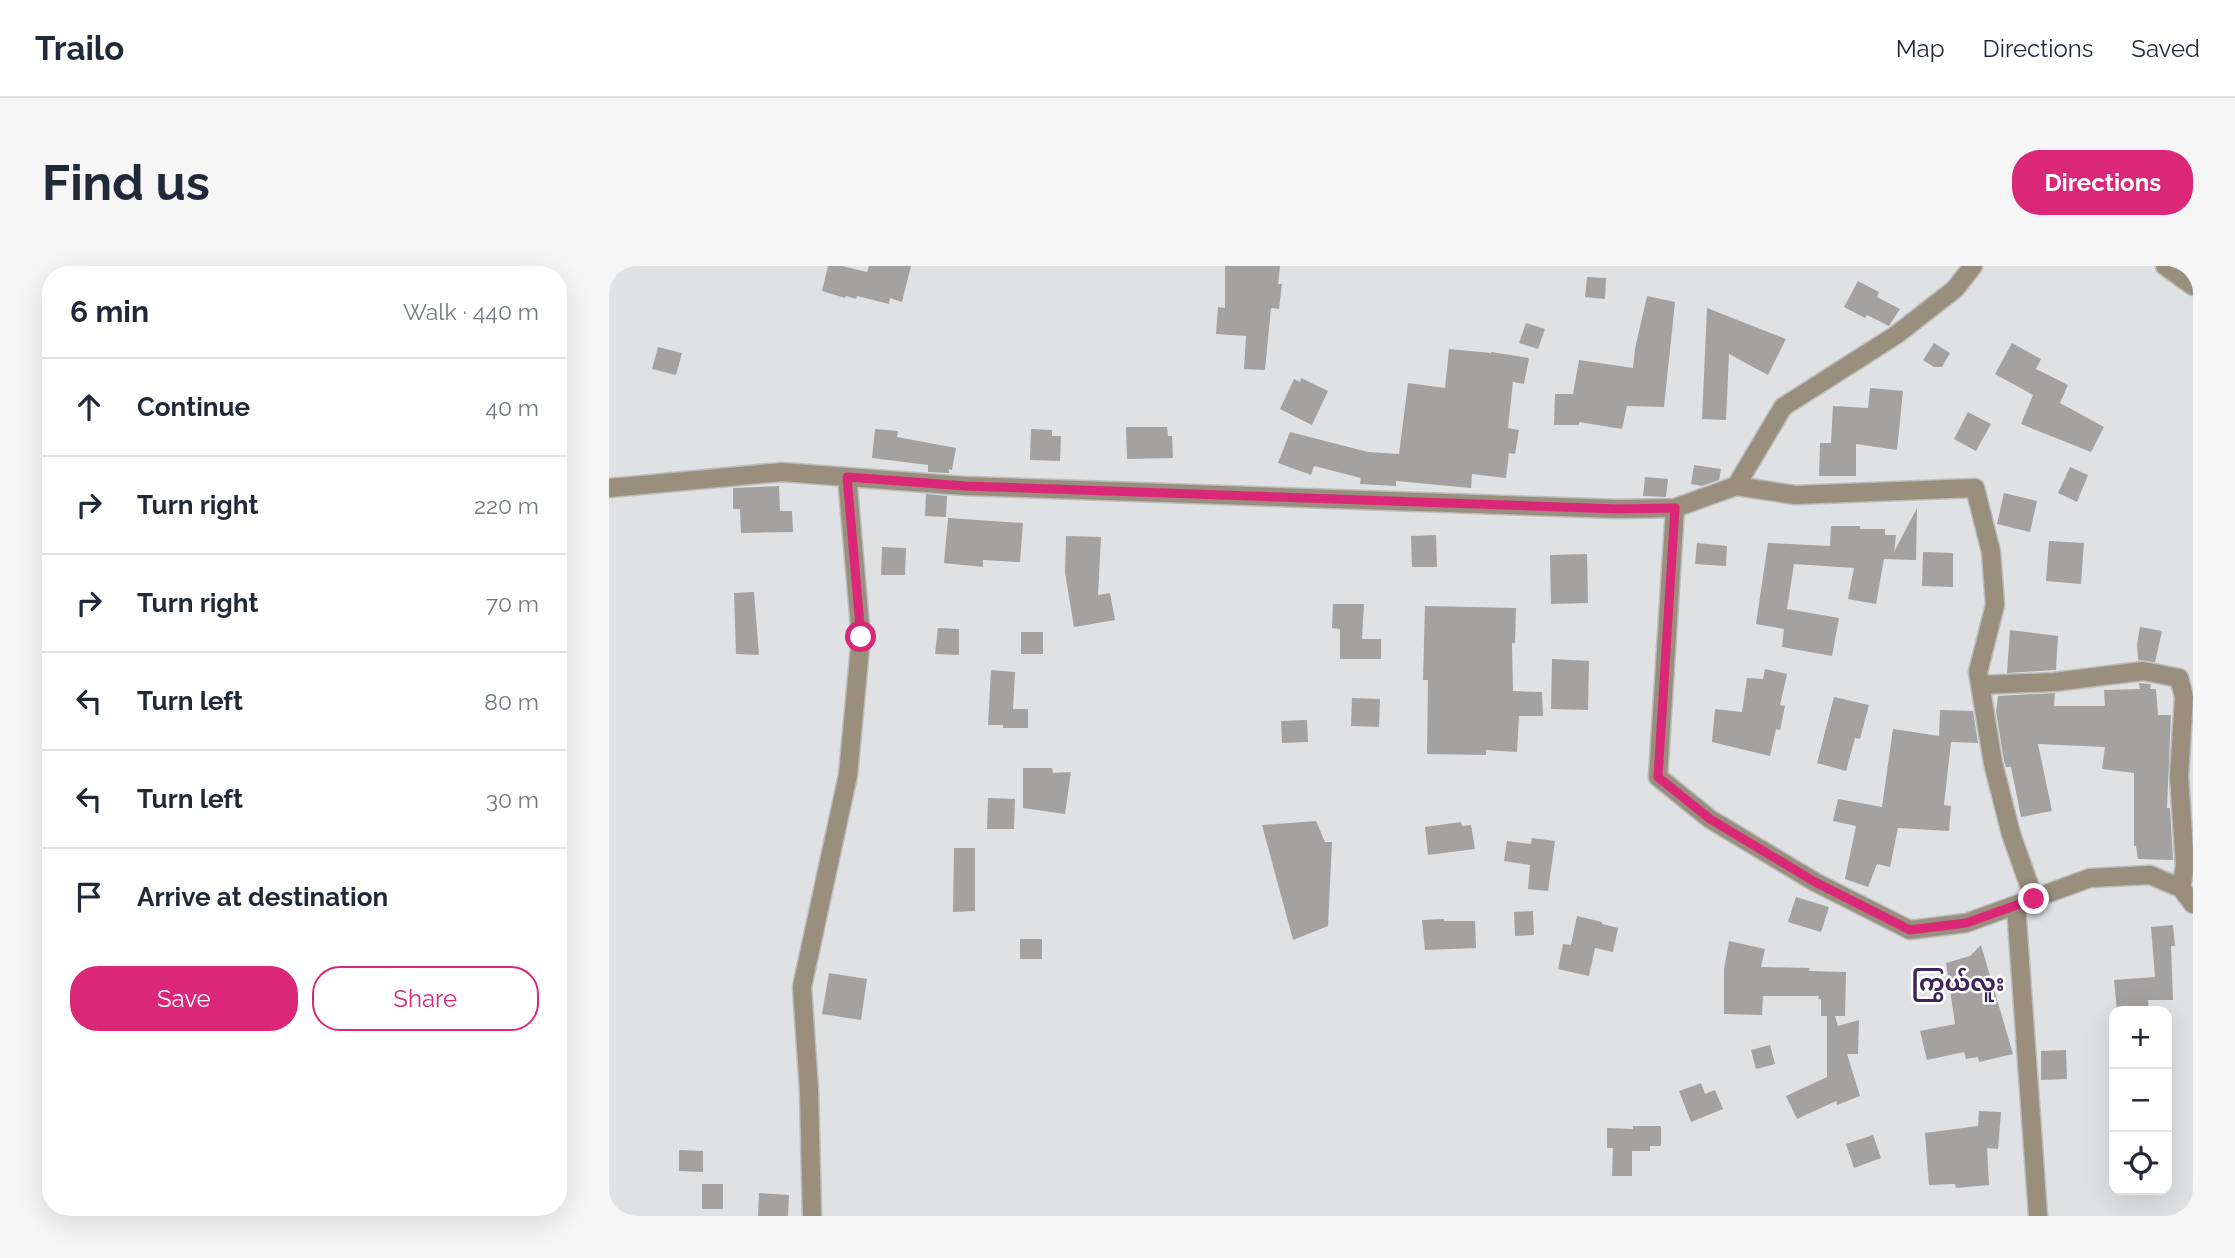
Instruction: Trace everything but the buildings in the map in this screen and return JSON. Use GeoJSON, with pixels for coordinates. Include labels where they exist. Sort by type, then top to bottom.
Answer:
{"type":"FeatureCollection","features":[{"type":"Feature","properties":{"kind":"street"},"geometry":{"type":"LineString","coordinates":[[1736,486],[1783,407],[1896,335],[1955,289],[1973,266]]}},
{"type":"Feature","properties":{"kind":"street"},"geometry":{"type":"LineString","coordinates":[[2165,266],[2193,286]]}},
{"type":"Feature","properties":{"kind":"street"},"geometry":{"type":"LineString","coordinates":[[609,488],[782,472],[1006,487],[1618,509],[1675,508],[1736,486],[1795,495],[1975,488],[1991,552],[1994,604],[1978,672],[1993,764],[2011,834],[2034,899]]}},
{"type":"Feature","properties":{"kind":"street"},"geometry":{"type":"LineString","coordinates":[[812,1216],[803,988],[848,775],[861,637],[847,477]]}},
{"type":"Feature","properties":{"kind":"street"},"geometry":{"type":"LineString","coordinates":[[1675,508],[1658,777],[1710,819],[1815,882],[1910,930],[1966,923],[2090,878],[2150,875],[2181,888],[2193,904]]}},
{"type":"Feature","properties":{"kind":"street"},"geometry":{"type":"LineString","coordinates":[[1980,685],[2054,682],[2143,671],[2179,678],[2184,697],[2179,776],[2185,866],[2181,888]]}},
{"type":"Feature","properties":{"kind":"street"},"geometry":{"type":"LineString","coordinates":[[2016,906],[2038,1216]]}},
{"type":"Feature","properties":{"kind":"district","name":"ကြွယ်လူး"},"geometry":{"type":"Point","coordinates":[1958,982]}},
{"type":"Feature","properties":{"kind":"route"},"geometry":{"type":"LineString","coordinates":[[861,637],[847,477],[965,486],[1618,509],[1675,508],[1658,777],[1710,819],[1815,882],[1910,930],[1966,923],[2034,899]]}}]}
